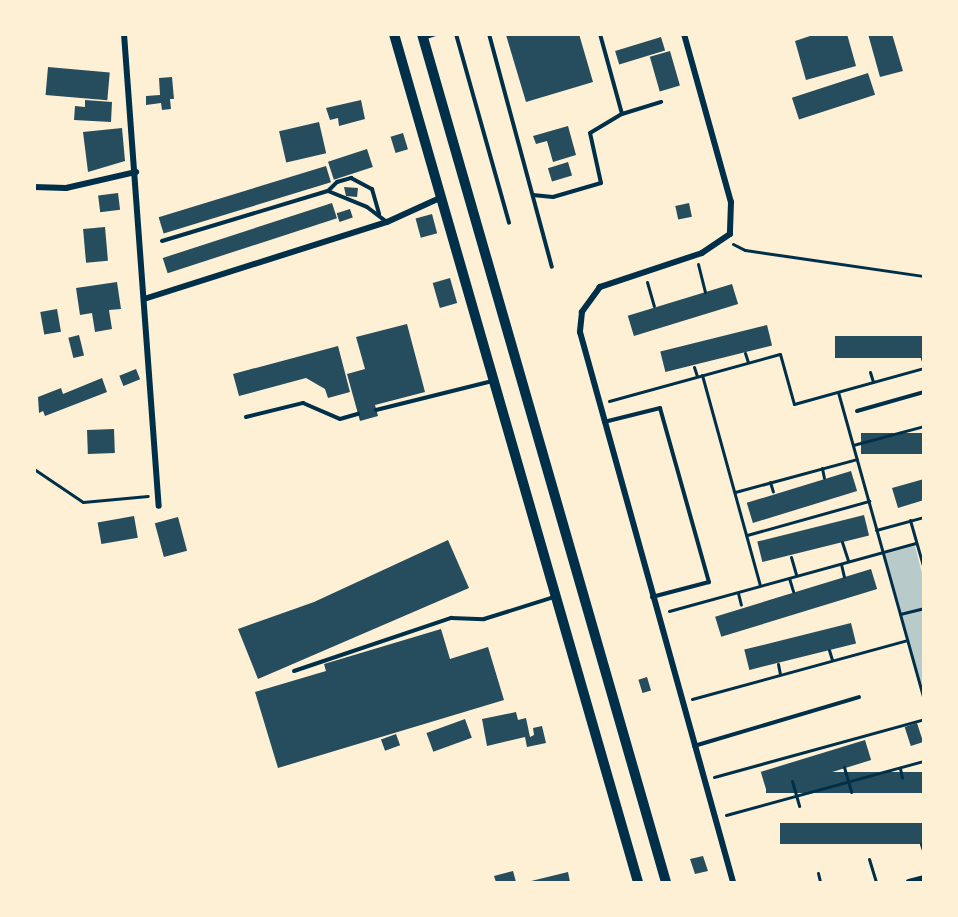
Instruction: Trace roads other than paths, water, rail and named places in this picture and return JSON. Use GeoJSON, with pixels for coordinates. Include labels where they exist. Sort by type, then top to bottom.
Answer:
{"type":"FeatureCollection","features":[{"type":"Feature","properties":{"kind":"main road"},"geometry":{"type":"LineString","coordinates":[[394,34],[638,882]]}},
{"type":"Feature","properties":{"kind":"main road"},"geometry":{"type":"LineString","coordinates":[[422,36],[666,882]]}},
{"type":"Feature","properties":{"kind":"street"},"geometry":{"type":"LineString","coordinates":[[124,34],[159,506]]}},
{"type":"Feature","properties":{"kind":"street"},"geometry":{"type":"LineString","coordinates":[[684,34],[731,202],[732,227],[726,240],[695,255],[600,287],[582,312],[581,342],[733,882]]}},
{"type":"Feature","properties":{"kind":"street"},"geometry":{"type":"LineString","coordinates":[[34,187],[66,188],[136,172]]}},
{"type":"Feature","properties":{"kind":"street"},"geometry":{"type":"LineString","coordinates":[[144,299],[387,222],[440,198]]}},
{"type":"Feature","properties":{"kind":"street"},"geometry":{"type":"LineString","coordinates":[[913,882],[924,878]]}},
{"type":"Feature","properties":{"kind":"lane"},"geometry":{"type":"LineString","coordinates":[[422,36],[435,34]]}},
{"type":"Feature","properties":{"kind":"lane"},"geometry":{"type":"LineString","coordinates":[[456,34],[509,223]]}},
{"type":"Feature","properties":{"kind":"lane"},"geometry":{"type":"LineString","coordinates":[[489,34],[552,267]]}},
{"type":"Feature","properties":{"kind":"lane"},"geometry":{"type":"LineString","coordinates":[[600,34],[622,114]]}},
{"type":"Feature","properties":{"kind":"lane"},"geometry":{"type":"LineString","coordinates":[[533,195],[553,197],[601,183],[590,133],[622,114],[661,102]]}},
{"type":"Feature","properties":{"kind":"lane"},"geometry":{"type":"LineString","coordinates":[[162,241],[328,191],[341,180],[360,180],[375,194],[379,214]]}},
{"type":"Feature","properties":{"kind":"lane"},"geometry":{"type":"LineString","coordinates":[[328,191],[379,214],[387,222]]}},
{"type":"Feature","properties":{"kind":"lane"},"geometry":{"type":"LineString","coordinates":[[376,410],[493,381]]}},
{"type":"Feature","properties":{"kind":"lane"},"geometry":{"type":"LineString","coordinates":[[856,411],[924,392]]}},
{"type":"Feature","properties":{"kind":"lane"},"geometry":{"type":"LineString","coordinates":[[246,417],[303,403],[340,419],[358,414]]}},
{"type":"Feature","properties":{"kind":"lane"},"geometry":{"type":"LineString","coordinates":[[603,422],[660,408],[703,560],[709,582],[652,597]]}},
{"type":"Feature","properties":{"kind":"lane"},"geometry":{"type":"LineString","coordinates":[[294,671],[451,618],[484,619],[555,597]]}},
{"type":"Feature","properties":{"kind":"lane"},"geometry":{"type":"LineString","coordinates":[[694,747],[859,697]]}}]}
